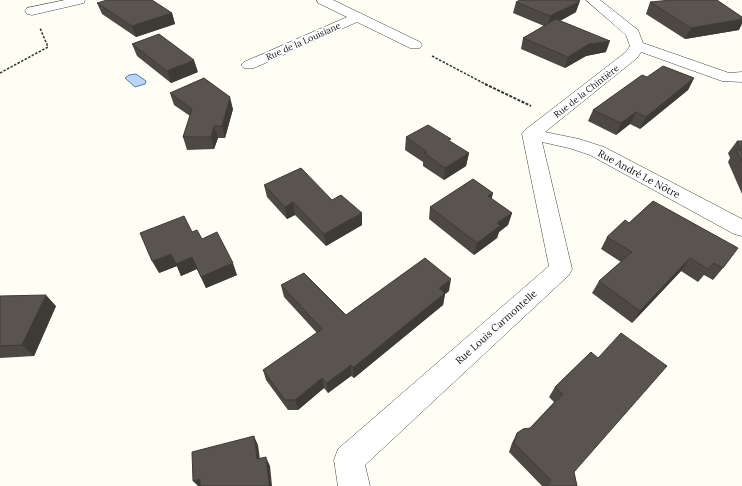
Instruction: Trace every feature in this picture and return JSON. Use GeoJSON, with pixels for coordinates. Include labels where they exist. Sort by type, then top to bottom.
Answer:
{"type":"FeatureCollection","features":[{"type":"Feature","properties":{"kind":"street"},"geometry":{"type":"LineString","coordinates":[[32,11],[59,6],[79,0]]}},
{"type":"Feature","properties":{"kind":"street","name":"Rue de la Louisiane"},"geometry":{"type":"LineString","coordinates":[[323,0],[415,45]]}},
{"type":"Feature","properties":{"kind":"street"},"geometry":{"type":"LineString","coordinates":[[592,0],[633,33],[637,46],[728,78],[742,77]]}},
{"type":"Feature","properties":{"kind":"street","name":"Rue de la Louisiane"},"geometry":{"type":"LineString","coordinates":[[249,65],[357,17]]}},
{"type":"Feature","properties":{"kind":"street","name":"Rue de la Chintière"},"geometry":{"type":"LineString","coordinates":[[531,134],[632,55],[637,46]]}},
{"type":"Feature","properties":{"kind":"street","name":"Rue André Le Nôtre"},"geometry":{"type":"LineString","coordinates":[[531,134],[573,143],[597,151],[742,228]]}},
{"type":"Feature","properties":{"kind":"street","name":"Rue Louis Carmontelle"},"geometry":{"type":"LineString","coordinates":[[354,486],[349,460],[561,269],[531,134]]}},
{"type":"Feature","properties":{"kind":"path"},"geometry":{"type":"LineString","coordinates":[[415,45],[455,69],[554,117]]}},
{"type":"Feature","properties":{"kind":"path"},"geometry":{"type":"LineString","coordinates":[[0,73],[48,47]]}},
{"type":"Feature","properties":{"kind":"water"},"geometry":{"type":"Polygon","coordinates":[[[136,74],[146,81],[145,84],[135,87],[125,78],[129,75],[136,74]]]}},
{"type":"Feature","properties":{"kind":"building"},"geometry":{"type":"Polygon","coordinates":[[[107,0],[152,0],[172,13],[132,26],[97,3],[107,0]]]}},
{"type":"Feature","properties":{"kind":"building"},"geometry":{"type":"Polygon","coordinates":[[[520,0],[580,1],[550,16],[516,2],[520,0]]]}},
{"type":"Feature","properties":{"kind":"building"},"geometry":{"type":"Polygon","coordinates":[[[671,0],[717,0],[742,17],[742,19],[691,28],[650,2],[671,0]]]}},
{"type":"Feature","properties":{"kind":"building"},"geometry":{"type":"Polygon","coordinates":[[[556,19],[610,41],[589,44],[568,57],[523,38],[556,19]]]}},
{"type":"Feature","properties":{"kind":"building"},"geometry":{"type":"Polygon","coordinates":[[[159,34],[194,60],[167,71],[132,44],[159,34]]]}},
{"type":"Feature","properties":{"kind":"building"},"geometry":{"type":"Polygon","coordinates":[[[663,66],[694,78],[646,117],[636,112],[621,123],[593,110],[642,75],[647,77],[663,66]]]}},
{"type":"Feature","properties":{"kind":"building"},"geometry":{"type":"Polygon","coordinates":[[[204,78],[230,97],[222,126],[214,126],[211,137],[183,137],[192,109],[170,93],[204,78]]]}},
{"type":"Feature","properties":{"kind":"building"},"geometry":{"type":"Polygon","coordinates":[[[428,125],[451,139],[448,140],[469,153],[445,168],[424,153],[427,152],[406,137],[428,125]]]}},
{"type":"Feature","properties":{"kind":"building"},"geometry":{"type":"Polygon","coordinates":[[[737,141],[742,141],[742,162],[736,150],[741,150],[737,141]]]}},
{"type":"Feature","properties":{"kind":"building"},"geometry":{"type":"Polygon","coordinates":[[[301,168],[332,200],[341,195],[362,213],[324,234],[293,202],[285,207],[264,185],[301,168]]]}},
{"type":"Feature","properties":{"kind":"building"},"geometry":{"type":"Polygon","coordinates":[[[473,179],[493,193],[488,196],[512,213],[497,223],[500,226],[477,243],[430,207],[473,179]]]}},
{"type":"Feature","properties":{"kind":"building"},"geometry":{"type":"Polygon","coordinates":[[[653,201],[738,248],[723,268],[714,263],[708,269],[690,258],[640,311],[599,281],[632,252],[607,237],[625,220],[629,223],[653,201]]]}},
{"type":"Feature","properties":{"kind":"building"},"geometry":{"type":"Polygon","coordinates":[[[184,216],[192,232],[197,230],[202,239],[217,232],[233,263],[201,277],[192,257],[176,264],[171,254],[152,261],[140,233],[184,216]]]}},
{"type":"Feature","properties":{"kind":"building"},"geometry":{"type":"Polygon","coordinates":[[[425,258],[451,279],[439,288],[445,293],[353,368],[351,365],[327,383],[322,378],[295,400],[285,400],[263,370],[322,329],[281,285],[304,273],[346,315],[425,258]]]}},
{"type":"Feature","properties":{"kind":"building"},"geometry":{"type":"Polygon","coordinates":[[[46,295],[22,345],[0,346],[0,296],[46,295]]]}},
{"type":"Feature","properties":{"kind":"building"},"geometry":{"type":"Polygon","coordinates":[[[621,333],[667,366],[574,472],[577,486],[546,486],[551,480],[514,443],[517,433],[523,429],[530,428],[563,394],[555,387],[591,352],[598,358],[621,333]]]}},
{"type":"Feature","properties":{"kind":"building"},"geometry":{"type":"Polygon","coordinates":[[[254,436],[257,459],[266,457],[269,486],[200,486],[200,479],[193,481],[192,452],[254,436]]]}}]}
